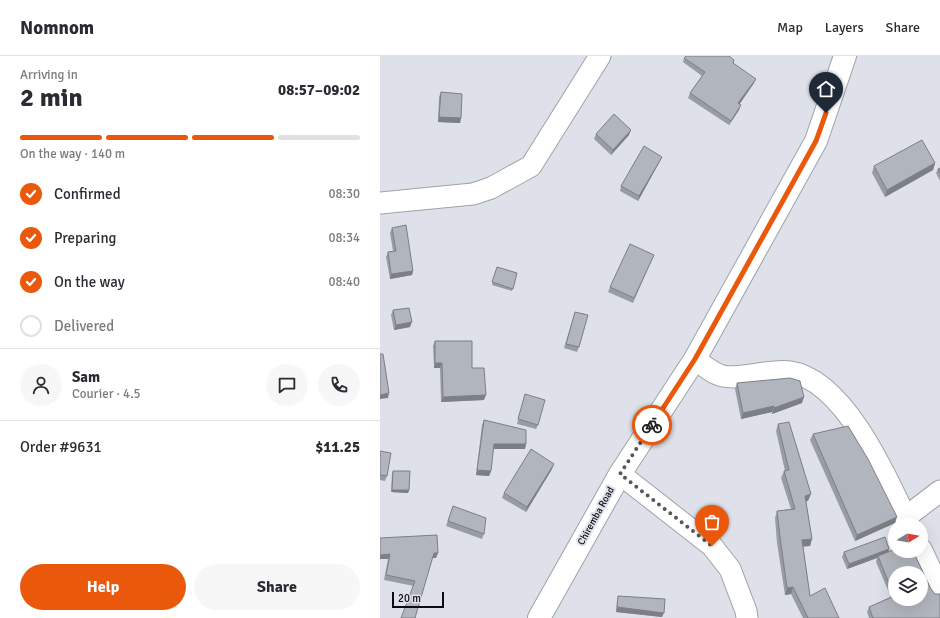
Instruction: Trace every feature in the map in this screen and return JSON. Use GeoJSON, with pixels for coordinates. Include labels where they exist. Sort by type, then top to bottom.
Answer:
{"type":"FeatureCollection","features":[{"type":"Feature","properties":{"kind":"main road","name":"Chiremba Road"},"geometry":{"type":"LineString","coordinates":[[538,618],[620,474],[695,359],[816,141],[845,56]]}},
{"type":"Feature","properties":{"kind":"street"},"geometry":{"type":"LineString","coordinates":[[380,203],[473,194],[510,179],[531,166],[600,56]]}},
{"type":"Feature","properties":{"kind":"street"},"geometry":{"type":"LineString","coordinates":[[695,359],[723,376],[790,372],[802,376],[816,384],[834,398],[858,426],[906,518]]}},
{"type":"Feature","properties":{"kind":"street"},"geometry":{"type":"LineString","coordinates":[[620,474],[712,546],[730,570],[746,611],[747,618]]}},
{"type":"Feature","properties":{"kind":"street"},"geometry":{"type":"LineString","coordinates":[[911,518],[940,491]]}},
{"type":"Feature","properties":{"kind":"street"},"geometry":{"type":"LineString","coordinates":[[925,558],[940,589]]}},
{"type":"Feature","properties":{"kind":"building"},"geometry":{"type":"Polygon","coordinates":[[[686,56],[729,56],[734,60],[733,63],[756,79],[738,103],[741,105],[731,121],[690,93],[705,72],[684,58],[686,56]]]}},
{"type":"Feature","properties":{"kind":"building"},"geometry":{"type":"Polygon","coordinates":[[[441,92],[462,94],[461,118],[439,117],[441,92]]]}},
{"type":"Feature","properties":{"kind":"building"},"geometry":{"type":"Polygon","coordinates":[[[614,114],[631,130],[613,150],[596,134],[614,114]]]}},
{"type":"Feature","properties":{"kind":"building"},"geometry":{"type":"Polygon","coordinates":[[[922,140],[935,163],[887,190],[874,166],[922,140]]]}},
{"type":"Feature","properties":{"kind":"building"},"geometry":{"type":"Polygon","coordinates":[[[644,146],[662,157],[639,196],[621,186],[644,146]]]}},
{"type":"Feature","properties":{"kind":"building"},"geometry":{"type":"Polygon","coordinates":[[[406,225],[413,271],[391,274],[388,252],[396,251],[392,228],[406,225]]]}},
{"type":"Feature","properties":{"kind":"building"},"geometry":{"type":"Polygon","coordinates":[[[630,244],[654,255],[634,298],[610,287],[630,244]]]}},
{"type":"Feature","properties":{"kind":"building"},"geometry":{"type":"Polygon","coordinates":[[[497,267],[517,273],[513,289],[492,282],[497,267]]]}},
{"type":"Feature","properties":{"kind":"building"},"geometry":{"type":"Polygon","coordinates":[[[409,308],[412,322],[396,325],[393,310],[409,308]]]}},
{"type":"Feature","properties":{"kind":"building"},"geometry":{"type":"Polygon","coordinates":[[[575,312],[588,315],[579,347],[566,344],[575,312]]]}},
{"type":"Feature","properties":{"kind":"building"},"geometry":{"type":"Polygon","coordinates":[[[435,341],[472,341],[472,368],[484,368],[486,395],[443,397],[442,363],[435,363],[435,341]]]}},
{"type":"Feature","properties":{"kind":"building"},"geometry":{"type":"Polygon","coordinates":[[[380,354],[383,354],[389,393],[380,395],[380,354]]]}},
{"type":"Feature","properties":{"kind":"building"},"geometry":{"type":"Polygon","coordinates":[[[790,378],[800,381],[804,397],[774,408],[774,406],[743,413],[737,383],[790,378]]]}},
{"type":"Feature","properties":{"kind":"building"},"geometry":{"type":"Polygon","coordinates":[[[525,394],[545,400],[538,425],[518,419],[525,394]]]}},
{"type":"Feature","properties":{"kind":"building"},"geometry":{"type":"Polygon","coordinates":[[[484,420],[526,430],[526,444],[494,444],[491,471],[477,470],[484,420]]]}},
{"type":"Feature","properties":{"kind":"building"},"geometry":{"type":"Polygon","coordinates":[[[789,422],[811,494],[805,496],[812,539],[802,540],[810,596],[825,588],[839,618],[808,618],[793,587],[787,588],[777,511],[795,509],[784,471],[789,470],[778,424],[789,422]]]}},
{"type":"Feature","properties":{"kind":"building"},"geometry":{"type":"Polygon","coordinates":[[[848,426],[868,459],[897,517],[888,518],[888,521],[857,535],[813,434],[848,426]]]}},
{"type":"Feature","properties":{"kind":"building"},"geometry":{"type":"Polygon","coordinates":[[[531,449],[554,464],[527,507],[504,493],[531,449]]]}},
{"type":"Feature","properties":{"kind":"building"},"geometry":{"type":"Polygon","coordinates":[[[380,451],[391,453],[387,476],[380,475],[380,451]]]}},
{"type":"Feature","properties":{"kind":"building"},"geometry":{"type":"Polygon","coordinates":[[[393,471],[410,471],[409,490],[392,490],[393,471]]]}},
{"type":"Feature","properties":{"kind":"building"},"geometry":{"type":"Polygon","coordinates":[[[453,506],[486,518],[484,534],[448,521],[453,506]]]}},
{"type":"Feature","properties":{"kind":"building"},"geometry":{"type":"Polygon","coordinates":[[[437,535],[438,553],[434,553],[415,618],[401,618],[415,581],[386,575],[390,554],[380,555],[380,538],[437,535]]]}},
{"type":"Feature","properties":{"kind":"building"},"geometry":{"type":"Polygon","coordinates":[[[885,537],[888,546],[888,549],[849,564],[844,552],[885,537]]]}},
{"type":"Feature","properties":{"kind":"building"},"geometry":{"type":"Polygon","coordinates":[[[888,552],[888,558],[916,558],[920,566],[888,566],[888,581],[878,556],[888,552]]]}},
{"type":"Feature","properties":{"kind":"building"},"geometry":{"type":"Polygon","coordinates":[[[928,583],[935,594],[940,594],[940,618],[873,618],[869,607],[888,599],[888,606],[928,606],[928,583]]]}},
{"type":"Feature","properties":{"kind":"building"},"geometry":{"type":"Polygon","coordinates":[[[618,596],[665,599],[664,613],[617,607],[618,596]]]}},
{"type":"Feature","properties":{"kind":"way so far"},"geometry":{"type":"LineString","coordinates":[[652,425],[620,474],[712,546]]}},
{"type":"Feature","properties":{"kind":"route"},"geometry":{"type":"LineString","coordinates":[[652,425],[695,359],[816,141],[826,113]]}}]}
